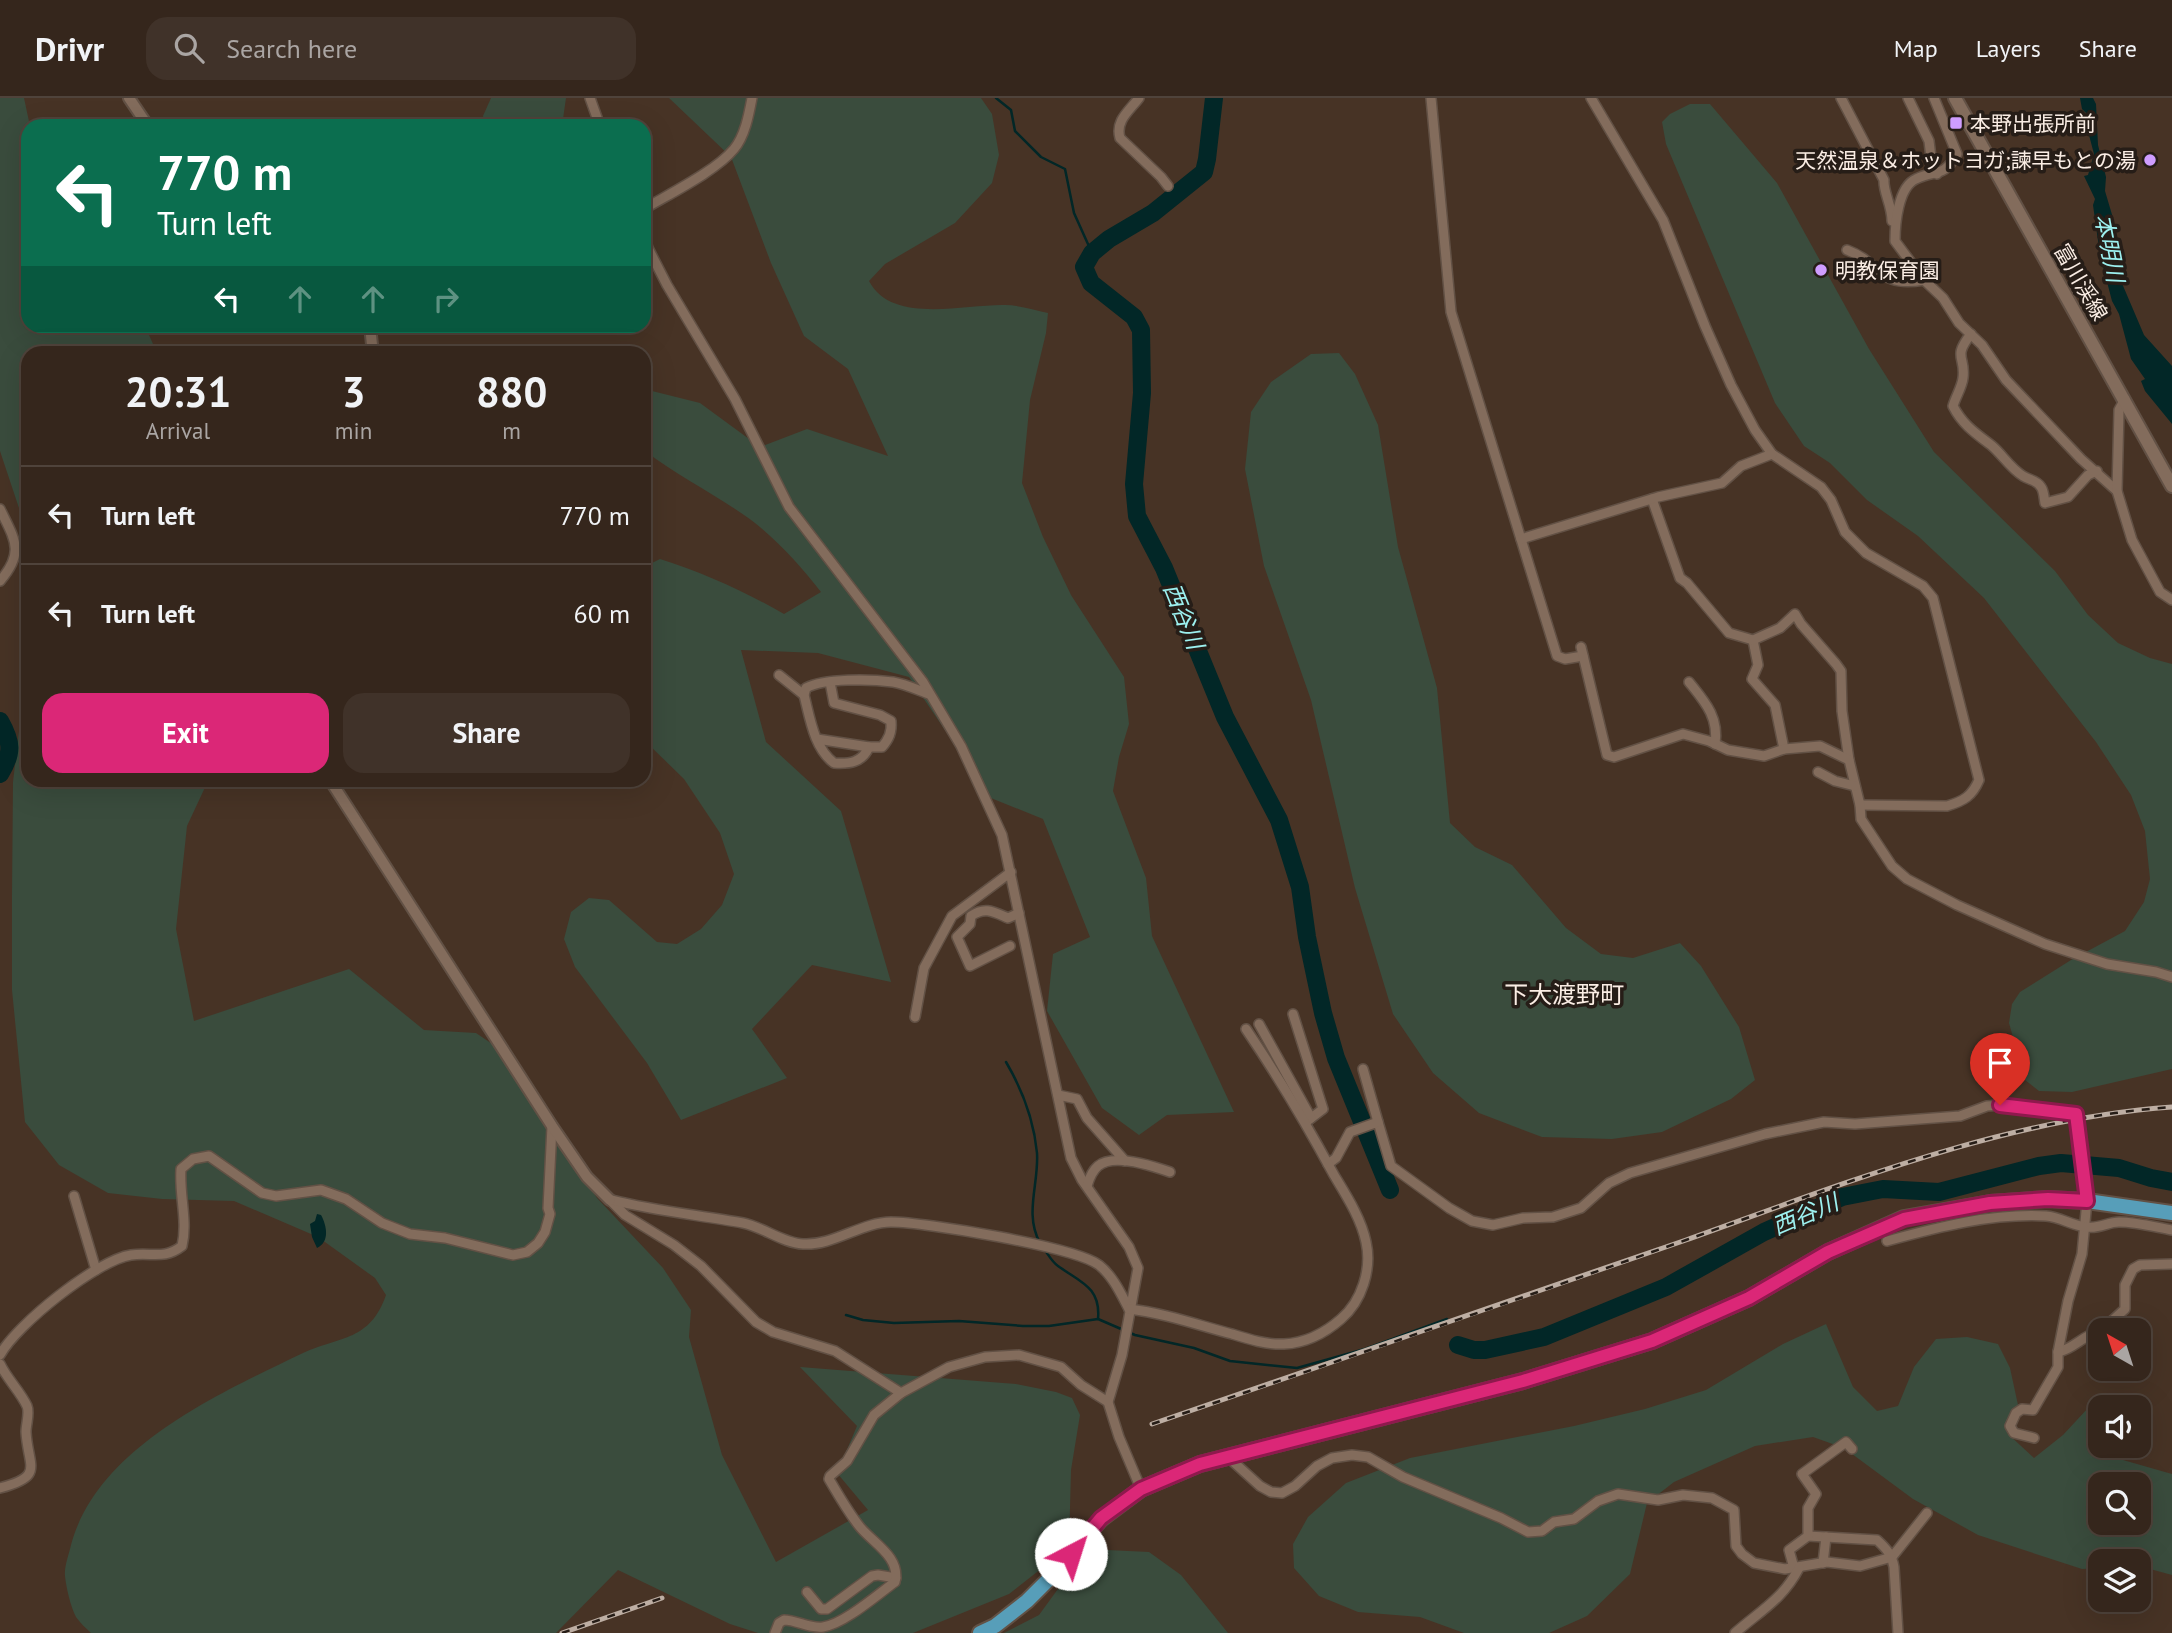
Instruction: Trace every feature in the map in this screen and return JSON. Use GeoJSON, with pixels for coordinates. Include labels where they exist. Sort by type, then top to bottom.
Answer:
{"type":"FeatureCollection","features":[{"type":"Feature","properties":{"kind":"highway"},"geometry":{"type":"LineString","coordinates":[[981,1633],[995,1626],[1027,1601],[1056,1572],[1101,1518],[1141,1489],[1200,1464],[1523,1381],[1652,1341],[1749,1298],[1828,1252],[1904,1219],[1990,1203],[2048,1199],[2087,1201],[2172,1213]]}},
{"type":"Feature","properties":{"kind":"main road","name":"富川渓線"},"geometry":{"type":"LineString","coordinates":[[1955,98],[2172,486]]}},
{"type":"Feature","properties":{"kind":"street"},"geometry":{"type":"LineString","coordinates":[[129,98],[143,119]]}},
{"type":"Feature","properties":{"kind":"street"},"geometry":{"type":"LineString","coordinates":[[590,98],[598,119]]}},
{"type":"Feature","properties":{"kind":"street"},"geometry":{"type":"LineString","coordinates":[[651,205],[700,176],[735,148],[748,119],[752,98]]}},
{"type":"Feature","properties":{"kind":"street"},"geometry":{"type":"LineString","coordinates":[[1139,98],[1120,122],[1120,138],[1168,186]]}},
{"type":"Feature","properties":{"kind":"street"},"geometry":{"type":"LineString","coordinates":[[1431,98],[1451,312],[1557,656],[1565,659],[1582,652],[1607,755],[1614,757],[1683,734],[1728,750],[1764,756],[1784,749],[1819,746],[1849,760]]}},
{"type":"Feature","properties":{"kind":"street"},"geometry":{"type":"LineString","coordinates":[[1591,98],[1664,220],[1731,385],[1755,430],[1772,454],[1821,487],[1831,500],[1845,532],[1866,553],[1923,586],[1933,598],[1979,780],[1972,794],[1959,803],[1947,806],[1860,805]]}},
{"type":"Feature","properties":{"kind":"street"},"geometry":{"type":"LineString","coordinates":[[1841,98],[1884,180],[1883,185],[1891,205],[1891,232],[1895,241],[1924,280],[1943,298],[1959,323],[1982,345],[2014,388],[2081,459],[2117,491]]}},
{"type":"Feature","properties":{"kind":"street"},"geometry":{"type":"LineString","coordinates":[[1908,98],[1929,141],[1932,166],[1937,174]]}},
{"type":"Feature","properties":{"kind":"street"},"geometry":{"type":"LineString","coordinates":[[1895,241],[1898,211],[1906,189],[1917,177],[1937,174],[1950,167],[1957,155],[1934,98]]}},
{"type":"Feature","properties":{"kind":"street"},"geometry":{"type":"LineString","coordinates":[[1847,250],[1857,254],[1895,282],[1924,280]]}},
{"type":"Feature","properties":{"kind":"street"},"geometry":{"type":"LineString","coordinates":[[651,254],[735,399],[789,507],[904,655],[961,746],[1002,835],[1071,1158],[1129,1248],[1138,1268],[1122,1355],[1108,1402],[1119,1437],[1141,1489]]}},
{"type":"Feature","properties":{"kind":"street"},"geometry":{"type":"LineString","coordinates":[[1971,334],[1959,354],[1964,374],[1953,405],[1969,429],[1991,445],[2024,477],[2036,481],[2043,489],[2045,503],[2068,498],[2088,475],[2097,471]]}},
{"type":"Feature","properties":{"kind":"street"},"geometry":{"type":"LineString","coordinates":[[2125,399],[2119,410],[2117,491],[2132,540],[2160,592],[2172,600]]}},
{"type":"Feature","properties":{"kind":"street"},"geometry":{"type":"LineString","coordinates":[[1521,539],[1652,499],[1721,482],[1741,466],[1772,454]]}},
{"type":"Feature","properties":{"kind":"street"},"geometry":{"type":"LineString","coordinates":[[1652,499],[1680,578],[1688,583],[1729,633],[1753,640],[1780,628],[1796,614],[1801,624],[1841,671],[1842,711],[1861,819],[1892,866],[1907,879],[1957,905],[2045,944],[2108,964],[2172,977]]}},
{"type":"Feature","properties":{"kind":"street"},"geometry":{"type":"LineString","coordinates":[[0,509],[16,542],[16,554],[12,567],[0,581]]}},
{"type":"Feature","properties":{"kind":"street"},"geometry":{"type":"LineString","coordinates":[[1753,640],[1758,665],[1752,679],[1775,705],[1784,749]]}},
{"type":"Feature","properties":{"kind":"street"},"geometry":{"type":"LineString","coordinates":[[779,676],[804,695]]}},
{"type":"Feature","properties":{"kind":"street"},"geometry":{"type":"LineString","coordinates":[[869,747],[866,754],[857,761],[847,764],[834,763],[827,758],[818,746],[804,695],[806,688],[830,682],[894,682],[929,694]]}},
{"type":"Feature","properties":{"kind":"street"},"geometry":{"type":"LineString","coordinates":[[818,746],[882,747],[891,730],[891,721],[880,715],[834,704],[830,682]]}},
{"type":"Feature","properties":{"kind":"street"},"geometry":{"type":"LineString","coordinates":[[1689,682],[1714,716],[1717,731],[1715,744]]}},
{"type":"Feature","properties":{"kind":"street"},"geometry":{"type":"LineString","coordinates":[[1818,772],[1856,786]]}},
{"type":"Feature","properties":{"kind":"street"},"geometry":{"type":"LineString","coordinates":[[334,787],[587,1177],[625,1215],[674,1245],[701,1266],[756,1322],[772,1332],[835,1351],[901,1393]]}},
{"type":"Feature","properties":{"kind":"street"},"geometry":{"type":"LineString","coordinates":[[915,1017],[924,968],[952,916],[1011,872]]}},
{"type":"Feature","properties":{"kind":"street"},"geometry":{"type":"LineString","coordinates":[[1010,946],[970,967],[957,937],[970,924],[971,916],[979,910],[990,910],[1008,918],[1018,913]]}},
{"type":"Feature","properties":{"kind":"street"},"geometry":{"type":"LineString","coordinates":[[1293,1014],[1323,1109],[1309,1120]]}},
{"type":"Feature","properties":{"kind":"street"},"geometry":{"type":"LineString","coordinates":[[1129,1309],[1147,1311],[1252,1340],[1283,1345],[1307,1340],[1329,1329],[1348,1313],[1361,1293],[1367,1269],[1367,1242],[1356,1213],[1328,1164],[1309,1120],[1259,1024]]}},
{"type":"Feature","properties":{"kind":"street"},"geometry":{"type":"LineString","coordinates":[[1246,1029],[1309,1120]]}},
{"type":"Feature","properties":{"kind":"street"},"geometry":{"type":"LineString","coordinates":[[1363,1069],[1376,1123],[1391,1166],[1449,1208],[1472,1221],[1493,1225],[1523,1218],[1553,1217],[1581,1208],[1609,1183],[1629,1172],[1765,1134],[1824,1122],[1855,1125],[1960,1116],[1987,1106],[2000,1105],[2076,1114],[2087,1201],[2082,1254],[2068,1301],[2058,1352],[2058,1367],[2033,1410],[2022,1409],[2016,1413],[2010,1426],[2014,1433],[2034,1438]]}},
{"type":"Feature","properties":{"kind":"street"},"geometry":{"type":"LineString","coordinates":[[1058,1095],[1077,1098],[1087,1118],[1125,1161]]}},
{"type":"Feature","properties":{"kind":"street"},"geometry":{"type":"LineString","coordinates":[[1328,1164],[1336,1158],[1350,1132],[1376,1123]]}},
{"type":"Feature","properties":{"kind":"street"},"geometry":{"type":"LineString","coordinates":[[0,1355],[38,1314],[108,1262],[131,1255],[171,1255],[182,1246],[186,1231],[179,1185],[181,1169],[193,1159],[209,1156],[262,1193],[276,1196],[321,1190],[346,1199],[382,1223],[410,1234],[445,1238],[513,1255],[527,1252],[538,1243],[545,1232],[550,1214],[548,1197],[552,1126]]}},
{"type":"Feature","properties":{"kind":"street"},"geometry":{"type":"LineString","coordinates":[[1087,1186],[1098,1166],[1106,1162],[1149,1164],[1170,1172]]}},
{"type":"Feature","properties":{"kind":"street"},"geometry":{"type":"LineString","coordinates":[[74,1196],[96,1270]]}},
{"type":"Feature","properties":{"kind":"street"},"geometry":{"type":"LineString","coordinates":[[610,1199],[653,1210],[746,1224],[802,1244],[822,1242],[888,1222],[1022,1242],[1077,1255],[1098,1265],[1114,1282],[1129,1309]]}},
{"type":"Feature","properties":{"kind":"street"},"geometry":{"type":"LineString","coordinates":[[1887,1241],[1963,1222],[2006,1218],[2058,1217],[2085,1227],[2094,1228],[2112,1222],[2123,1222],[2172,1230]]}},
{"type":"Feature","properties":{"kind":"street"},"geometry":{"type":"LineString","coordinates":[[2115,1318],[2125,1309],[2125,1285],[2133,1269],[2140,1265],[2172,1264]]}},
{"type":"Feature","properties":{"kind":"street"},"geometry":{"type":"LineString","coordinates":[[2058,1352],[2066,1350],[2088,1334]]}},
{"type":"Feature","properties":{"kind":"street"},"geometry":{"type":"LineString","coordinates":[[775,1633],[779,1623],[784,1620],[823,1627],[838,1621],[895,1582],[895,1570],[885,1550],[862,1529],[829,1479],[847,1461],[874,1415],[901,1393],[949,1367],[985,1357],[1019,1355],[1061,1367],[1108,1402]]}},
{"type":"Feature","properties":{"kind":"street"},"geometry":{"type":"LineString","coordinates":[[0,1364],[28,1408],[26,1432],[33,1461],[32,1471],[25,1478],[0,1488]]}},
{"type":"Feature","properties":{"kind":"street"},"geometry":{"type":"LineString","coordinates":[[1808,1536],[1808,1508],[1816,1494],[1802,1474],[1846,1441]]}},
{"type":"Feature","properties":{"kind":"street"},"geometry":{"type":"LineString","coordinates":[[1228,1457],[1260,1486],[1271,1492],[1282,1493],[1332,1458],[1352,1455],[1368,1457],[1403,1477],[1528,1532],[1542,1531],[1555,1522],[1574,1519],[1598,1501],[1618,1494],[1658,1500],[1683,1495],[1712,1498],[1734,1510],[1736,1546],[1742,1555],[1754,1563],[1771,1568],[1797,1568],[1823,1563],[1860,1566],[1892,1557],[1927,1513]]}},
{"type":"Feature","properties":{"kind":"street"},"geometry":{"type":"LineString","coordinates":[[1735,1633],[1777,1601],[1792,1582],[1797,1568],[1789,1550],[1808,1536],[1877,1540],[1892,1557],[1898,1633]]}},
{"type":"Feature","properties":{"kind":"street"},"geometry":{"type":"LineString","coordinates":[[1823,1563],[1826,1537]]}},
{"type":"Feature","properties":{"kind":"street"},"geometry":{"type":"LineString","coordinates":[[807,1592],[821,1609],[827,1609],[872,1576],[878,1574],[896,1578]]}},
{"type":"Feature","properties":{"kind":"green space"},"geometry":{"type":"Polygon","coordinates":[[[0,98],[24,98],[28,119],[21,119],[21,333],[148,333],[154,346],[21,346],[21,514],[0,451],[0,98]]]}},
{"type":"Feature","properties":{"kind":"green space"},"geometry":{"type":"Polygon","coordinates":[[[491,98],[566,98],[563,119],[484,119],[491,98]]]}},
{"type":"Feature","properties":{"kind":"green space"},"geometry":{"type":"Polygon","coordinates":[[[669,98],[981,98],[992,114],[999,155],[992,183],[955,223],[885,264],[869,281],[880,295],[911,308],[950,309],[1005,305],[1048,313],[1030,400],[1022,483],[1043,537],[1071,595],[1124,677],[1129,724],[1113,791],[1146,878],[1152,936],[1234,1112],[1167,1115],[1139,1135],[1102,1108],[1047,1011],[1053,954],[1090,937],[1043,819],[981,794],[949,736],[909,677],[818,653],[741,650],[766,742],[841,811],[891,982],[812,965],[752,1029],[787,1078],[681,1120],[647,1063],[575,967],[564,939],[571,912],[589,898],[609,900],[657,942],[677,944],[701,929],[722,905],[734,874],[720,833],[684,779],[651,747],[651,564],[660,559],[676,564],[724,583],[784,614],[821,592],[765,531],[651,455],[651,391],[700,403],[760,447],[807,429],[888,456],[848,369],[804,336],[771,263],[731,157],[669,98]]]}},
{"type":"Feature","properties":{"kind":"green space"},"geometry":{"type":"Polygon","coordinates":[[[1690,104],[1710,104],[1777,183],[1869,349],[1934,452],[2055,571],[2088,615],[2118,643],[2150,658],[2172,664],[2172,1069],[2072,1092],[2039,1091],[2025,1080],[2009,1023],[2012,1004],[2020,992],[2125,931],[2144,902],[2150,879],[2145,831],[2131,795],[2096,742],[1984,598],[1918,536],[1867,500],[1830,463],[1804,446],[1775,403],[1666,144],[1662,122],[1670,114],[1690,104]]]}},
{"type":"Feature","properties":{"kind":"green space"},"geometry":{"type":"Polygon","coordinates":[[[1339,353],[1355,374],[1378,425],[1398,547],[1437,688],[1450,823],[1475,847],[1512,865],[1566,928],[1601,954],[1633,958],[1680,943],[1701,966],[1739,1027],[1755,1080],[1731,1099],[1662,1132],[1612,1139],[1542,1137],[1479,1113],[1433,1073],[1393,1014],[1355,888],[1311,700],[1264,566],[1245,469],[1251,412],[1271,382],[1311,354],[1339,353]]]}},
{"type":"Feature","properties":{"kind":"green space"},"geometry":{"type":"Polygon","coordinates":[[[21,714],[21,787],[205,787],[187,826],[176,929],[194,1021],[349,969],[424,1030],[476,1033],[516,1060],[547,1119],[597,1198],[663,1268],[691,1310],[689,1337],[722,1455],[776,1562],[868,1510],[837,1473],[857,1426],[800,1367],[1016,1384],[1072,1398],[1080,1415],[1071,1470],[1069,1547],[1009,1594],[913,1633],[758,1633],[730,1624],[618,1570],[556,1633],[91,1633],[74,1613],[66,1586],[65,1569],[85,1510],[107,1479],[134,1452],[200,1405],[303,1353],[363,1329],[372,1321],[386,1295],[375,1278],[318,1237],[234,1201],[162,1199],[108,1193],[59,1165],[25,1122],[12,990],[13,782],[21,714]]]}},
{"type":"Feature","properties":{"kind":"green space"},"geometry":{"type":"Polygon","coordinates":[[[1826,1324],[1853,1387],[1877,1411],[1898,1406],[1914,1367],[1936,1339],[1967,1337],[1998,1344],[2010,1368],[2018,1405],[2007,1433],[2034,1458],[2063,1435],[2088,1408],[2088,1458],[2123,1458],[2172,1474],[2172,1575],[2151,1569],[2151,1549],[2088,1549],[2088,1569],[2082,1569],[1978,1535],[1913,1499],[1844,1448],[1813,1437],[1755,1446],[1674,1482],[1647,1503],[1630,1574],[1587,1616],[1549,1633],[1464,1633],[1420,1617],[1358,1612],[1319,1596],[1294,1568],[1293,1544],[1308,1517],[1346,1483],[1410,1458],[1574,1426],[1645,1409],[1706,1390],[1783,1344],[1826,1324]]]}},
{"type":"Feature","properties":{"kind":"green space"},"geometry":{"type":"Polygon","coordinates":[[[1087,1549],[1149,1552],[1181,1575],[1228,1633],[1004,1633],[1039,1615],[1087,1549]]]}},
{"type":"Feature","properties":{"kind":"water","name":"本明川"},"geometry":{"type":"Polygon","coordinates":[[[2080,98],[2093,98],[2096,104],[2098,145],[2106,177],[2105,191],[2113,218],[2111,225],[2120,268],[2118,274],[2144,335],[2172,366],[2172,424],[2145,391],[2141,381],[2145,379],[2131,359],[2119,314],[2112,301],[2100,255],[2093,205],[2095,199],[2084,176],[2088,175],[2094,154],[2089,135],[2090,117],[2082,109],[2080,98]]]}},
{"type":"Feature","properties":{"kind":"water"},"geometry":{"type":"Polygon","coordinates":[[[317,1214],[323,1219],[326,1238],[317,1248],[310,1224],[315,1221],[317,1214]]]}},
{"type":"Feature","properties":{"kind":"waterway"},"geometry":{"type":"LineString","coordinates":[[996,98],[1011,110],[1015,131],[1041,157],[1065,169],[1074,213],[1092,253]]}},
{"type":"Feature","properties":{"kind":"waterway","name":"西谷川"},"geometry":{"type":"LineString","coordinates":[[1214,98],[1204,172],[1153,213],[1109,239],[1092,253],[1084,267],[1091,283],[1134,317],[1141,330],[1142,393],[1134,484],[1137,516],[1164,568],[1225,717],[1279,820],[1300,887],[1307,937],[1323,1013],[1336,1058],[1390,1190]]}},
{"type":"Feature","properties":{"kind":"waterway"},"geometry":{"type":"LineString","coordinates":[[0,721],[9,741],[9,754],[0,774]]}},
{"type":"Feature","properties":{"kind":"waterway"},"geometry":{"type":"LineString","coordinates":[[1006,1062],[1017,1083],[1033,1129],[1037,1153],[1033,1221],[1040,1243]]}},
{"type":"Feature","properties":{"kind":"waterway","name":"西谷川"},"geometry":{"type":"LineString","coordinates":[[1458,1345],[1485,1350],[1544,1337],[1666,1287],[1764,1232],[1842,1197],[1883,1189],[1939,1192],[2039,1166],[2061,1163],[2119,1168],[2172,1182]]}},
{"type":"Feature","properties":{"kind":"waterway"},"geometry":{"type":"LineString","coordinates":[[1044,1249],[1056,1264],[1092,1292],[1096,1299],[1098,1319]]}},
{"type":"Feature","properties":{"kind":"waterway"},"geometry":{"type":"LineString","coordinates":[[846,1315],[863,1320],[894,1323],[959,1321],[1023,1326],[1049,1326],[1098,1319],[1135,1335],[1194,1348],[1230,1361],[1297,1368],[1365,1349],[1447,1319]]}},
{"type":"Feature","properties":{"kind":"railway"},"geometry":{"type":"LineString","coordinates":[[1152,1424],[1925,1157],[2047,1125],[2172,1107]]}},
{"type":"Feature","properties":{"kind":"railway"},"geometry":{"type":"LineString","coordinates":[[562,1633],[662,1598]]}},
{"type":"Feature","properties":{"kind":"place","name":"本野出張所前"},"geometry":{"type":"Point","coordinates":[1956,123]}},
{"type":"Feature","properties":{"kind":"place","name":"天然温泉＆ホットヨガ;諫早もとの湯"},"geometry":{"type":"Point","coordinates":[2150,160]}},
{"type":"Feature","properties":{"kind":"place","name":"明教保育園"},"geometry":{"type":"Point","coordinates":[1821,270]}},
{"type":"Feature","properties":{"kind":"district","name":"下大渡野町"},"geometry":{"type":"Point","coordinates":[1564,994]}},
{"type":"Feature","properties":{"kind":"route"},"geometry":{"type":"LineString","coordinates":[[1071,1554],[1101,1518],[1141,1489],[1200,1464],[1523,1381],[1652,1341],[1749,1298],[1828,1252],[1904,1219],[1990,1203],[2048,1199],[2087,1201],[2076,1114],[2000,1105]]}}]}
